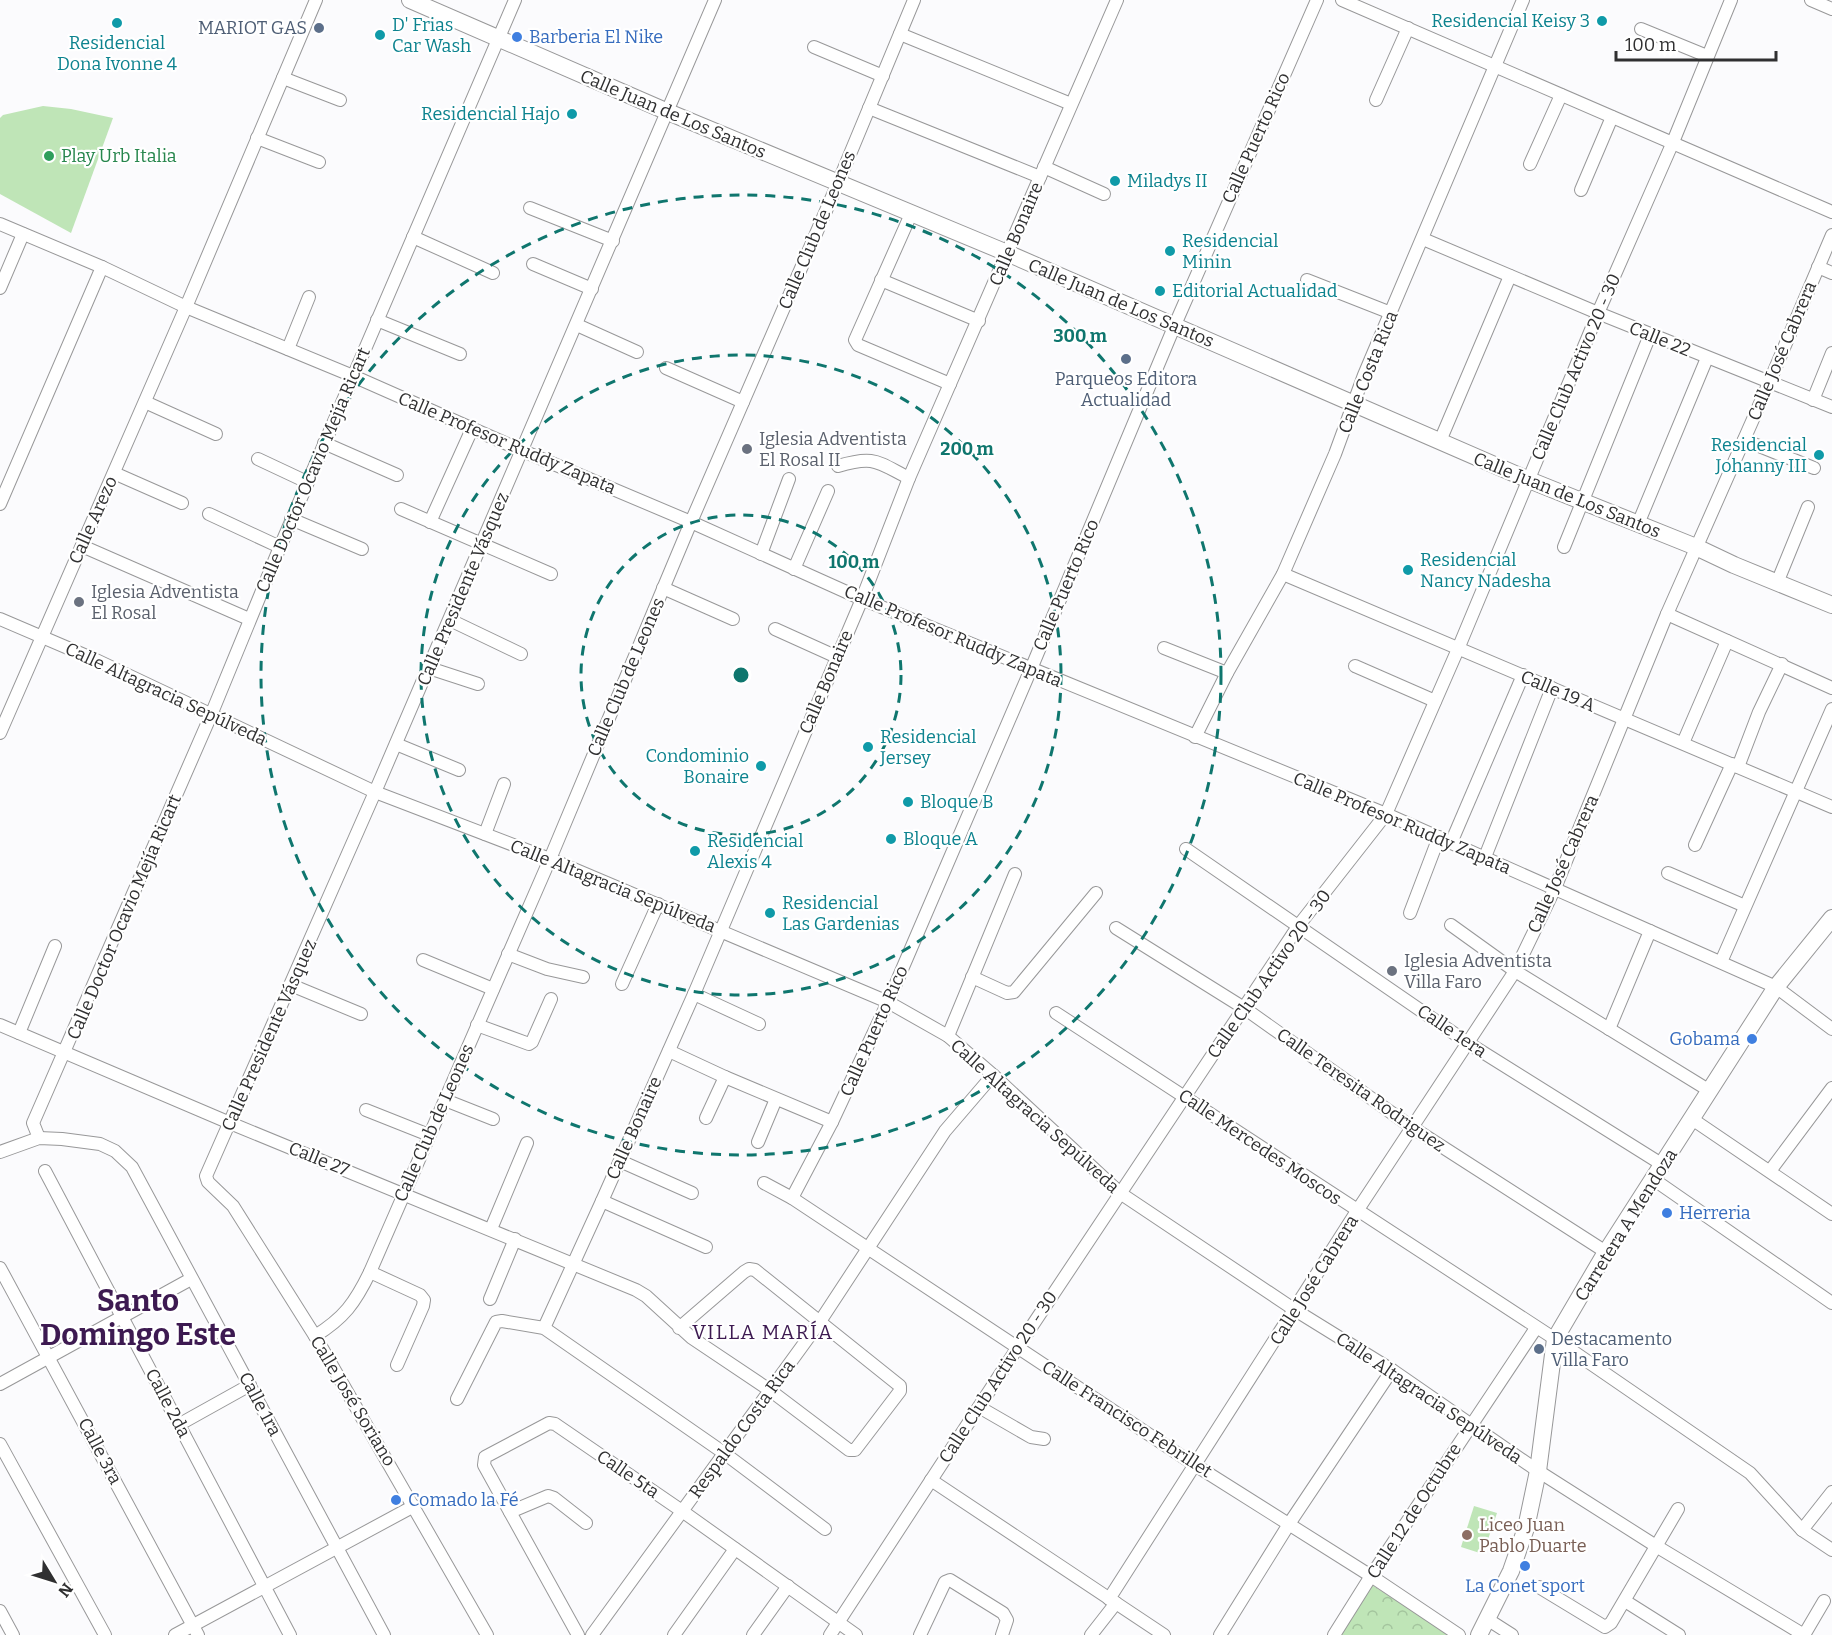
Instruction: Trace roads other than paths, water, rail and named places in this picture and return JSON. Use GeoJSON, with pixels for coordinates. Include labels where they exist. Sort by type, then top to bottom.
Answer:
{"type":"FeatureCollection","features":[{"type":"Feature","properties":{"kind":"street","name":"Calle Arezo"},"geometry":{"type":"LineString","coordinates":[[0,733],[186,307],[316,0]]}},
{"type":"Feature","properties":{"kind":"street","name":"Calle Juan de Los Santos"},"geometry":{"type":"LineString","coordinates":[[410,0],[668,112],[1007,253],[1529,480],[1832,605]]}},
{"type":"Feature","properties":{"kind":"street","name":"Calle Doctor Ocavio Mejía Ricart"},"geometry":{"type":"LineString","coordinates":[[39,1138],[33,1123],[211,715],[291,519],[515,0]]}},
{"type":"Feature","properties":{"kind":"street","name":"Calle Presidente Vásquez"},"geometry":{"type":"LineString","coordinates":[[206,1176],[450,620],[715,0]]}},
{"type":"Feature","properties":{"kind":"street","name":"Calle Club de Leones"},"geometry":{"type":"LineString","coordinates":[[315,1336],[345,1315],[370,1272],[550,859],[914,0]]}},
{"type":"Feature","properties":{"kind":"street","name":"Calle Bonaire"},"geometry":{"type":"LineString","coordinates":[[544,1328],[694,994],[862,599],[909,478],[1117,0]]}},
{"type":"Feature","properties":{"kind":"street","name":"Calle Puerto Rico"},"geometry":{"type":"LineString","coordinates":[[792,1198],[832,1122],[888,1002],[1174,327],[1317,0]]}},
{"type":"Feature","properties":{"kind":"street"},"geometry":{"type":"LineString","coordinates":[[1342,0],[1832,212]]}},
{"type":"Feature","properties":{"kind":"street","name":"Calle Club Activo 20 - 30"},"geometry":{"type":"LineString","coordinates":[[830,1635],[1018,1347],[1299,925],[1386,814],[1673,142],[1731,0]]}},
{"type":"Feature","properties":{"kind":"street"},"geometry":{"type":"LineString","coordinates":[[1811,0],[1832,9]]}},
{"type":"Feature","properties":{"kind":"street","name":"Calle Costa Rica"},"geometry":{"type":"LineString","coordinates":[[1195,737],[1227,673],[1283,574],[1354,405],[1364,375],[1496,66],[1519,2]]}},
{"type":"Feature","properties":{"kind":"street"},"geometry":{"type":"LineString","coordinates":[[1376,100],[1408,28]]}},
{"type":"Feature","properties":{"kind":"street"},"geometry":{"type":"LineString","coordinates":[[1641,29],[1707,56]]}},
{"type":"Feature","properties":{"kind":"street"},"geometry":{"type":"LineString","coordinates":[[900,34],[1071,104]]}},
{"type":"Feature","properties":{"kind":"street"},"geometry":{"type":"LineString","coordinates":[[814,47],[882,76]]}},
{"type":"Feature","properties":{"kind":"street"},"geometry":{"type":"LineString","coordinates":[[283,78],[340,100]]}},
{"type":"Feature","properties":{"kind":"street"},"geometry":{"type":"LineString","coordinates":[[1530,164],[1561,94]]}},
{"type":"Feature","properties":{"kind":"street"},"geometry":{"type":"LineString","coordinates":[[869,108],[1104,194]]}},
{"type":"Feature","properties":{"kind":"street"},"geometry":{"type":"LineString","coordinates":[[1581,190],[1612,117]]}},
{"type":"Feature","properties":{"kind":"street"},"geometry":{"type":"LineString","coordinates":[[257,138],[319,162]]}},
{"type":"Feature","properties":{"kind":"street"},"geometry":{"type":"LineString","coordinates":[[530,207],[613,241]]}},
{"type":"Feature","properties":{"kind":"street"},"geometry":{"type":"LineString","coordinates":[[911,214],[855,340],[856,343],[950,384]]}},
{"type":"Feature","properties":{"kind":"street","name":"Calle Profesor Ruddy Zapata"},"geometry":{"type":"LineString","coordinates":[[0,224],[102,267],[186,307],[353,376],[691,522],[862,599],[1386,814],[1776,987]]}},
{"type":"Feature","properties":{"kind":"street"},"geometry":{"type":"LineString","coordinates":[[0,288],[23,234]]}},
{"type":"Feature","properties":{"kind":"street","name":"Calle José Cabrera"},"geometry":{"type":"LineString","coordinates":[[1091,1635],[1195,1465],[1357,1211],[1515,971],[1555,888],[1667,614],[1832,235]]}},
{"type":"Feature","properties":{"kind":"street"},"geometry":{"type":"LineString","coordinates":[[413,237],[493,273]]}},
{"type":"Feature","properties":{"kind":"street","name":"Calle 22"},"geometry":{"type":"LineString","coordinates":[[1423,239],[1598,314],[1832,407]]}},
{"type":"Feature","properties":{"kind":"street"},"geometry":{"type":"LineString","coordinates":[[533,264],[592,289]]}},
{"type":"Feature","properties":{"kind":"street"},"geometry":{"type":"LineString","coordinates":[[0,504],[102,267]]}},
{"type":"Feature","properties":{"kind":"street"},"geometry":{"type":"LineString","coordinates":[[1818,267],[1832,273]]}},
{"type":"Feature","properties":{"kind":"street"},"geometry":{"type":"LineString","coordinates":[[1440,441],[1510,276]]}},
{"type":"Feature","properties":{"kind":"street"},"geometry":{"type":"LineString","coordinates":[[881,280],[978,321]]}},
{"type":"Feature","properties":{"kind":"street"},"geometry":{"type":"LineString","coordinates":[[1307,280],[1391,313]]}},
{"type":"Feature","properties":{"kind":"street"},"geometry":{"type":"LineString","coordinates":[[288,349],[309,297]]}},
{"type":"Feature","properties":{"kind":"street"},"geometry":{"type":"LineString","coordinates":[[377,320],[460,354]]}},
{"type":"Feature","properties":{"kind":"street"},"geometry":{"type":"LineString","coordinates":[[577,326],[637,352]]}},
{"type":"Feature","properties":{"kind":"street"},"geometry":{"type":"LineString","coordinates":[[1564,547],[1650,335]]}},
{"type":"Feature","properties":{"kind":"street"},"geometry":{"type":"LineString","coordinates":[[1813,400],[1832,353]]}},
{"type":"Feature","properties":{"kind":"street"},"geometry":{"type":"LineString","coordinates":[[1638,524],[1707,358]]}},
{"type":"Feature","properties":{"kind":"street"},"geometry":{"type":"LineString","coordinates":[[666,368],[743,402]]}},
{"type":"Feature","properties":{"kind":"street"},"geometry":{"type":"LineString","coordinates":[[145,402],[216,434]]}},
{"type":"Feature","properties":{"kind":"street"},"geometry":{"type":"LineString","coordinates":[[430,522],[472,429]]}},
{"type":"Feature","properties":{"kind":"street"},"geometry":{"type":"LineString","coordinates":[[1744,440],[1814,468]]}},
{"type":"Feature","properties":{"kind":"street"},"geometry":{"type":"LineString","coordinates":[[324,443],[397,475]]}},
{"type":"Feature","properties":{"kind":"street"},"geometry":{"type":"LineString","coordinates":[[258,459],[307,482]]}},
{"type":"Feature","properties":{"kind":"street"},"geometry":{"type":"LineString","coordinates":[[838,466],[870,459],[909,478]]}},
{"type":"Feature","properties":{"kind":"street"},"geometry":{"type":"LineString","coordinates":[[114,473],[182,503]]}},
{"type":"Feature","properties":{"kind":"street"},"geometry":{"type":"LineString","coordinates":[[761,554],[789,479]]}},
{"type":"Feature","properties":{"kind":"street"},"geometry":{"type":"LineString","coordinates":[[794,569],[828,491]]}},
{"type":"Feature","properties":{"kind":"street"},"geometry":{"type":"LineString","coordinates":[[1777,583],[1808,507]]}},
{"type":"Feature","properties":{"kind":"street"},"geometry":{"type":"LineString","coordinates":[[402,509],[551,574]]}},
{"type":"Feature","properties":{"kind":"street"},"geometry":{"type":"LineString","coordinates":[[209,514],[280,547]]}},
{"type":"Feature","properties":{"kind":"street"},"geometry":{"type":"LineString","coordinates":[[291,519],[362,549]]}},
{"type":"Feature","properties":{"kind":"street"},"geometry":{"type":"LineString","coordinates":[[82,546],[249,619]]}},
{"type":"Feature","properties":{"kind":"street","name":"Calle 19 A"},"geometry":{"type":"LineString","coordinates":[[1283,574],[1735,765],[1794,793],[1832,807]]}},
{"type":"Feature","properties":{"kind":"street"},"geometry":{"type":"LineString","coordinates":[[663,588],[733,619]]}},
{"type":"Feature","properties":{"kind":"street"},"geometry":{"type":"LineString","coordinates":[[1667,614],[1832,687]]}},
{"type":"Feature","properties":{"kind":"street","name":"Calle Altagracia Sepúlveda"},"geometry":{"type":"LineString","coordinates":[[0,619],[42,636],[375,792],[550,859],[888,1002],[948,1036],[1120,1193],[1295,1310],[1392,1370],[1538,1471],[1656,1546],[1804,1635]]}},
{"type":"Feature","properties":{"kind":"street"},"geometry":{"type":"LineString","coordinates":[[450,620],[521,654]]}},
{"type":"Feature","properties":{"kind":"street"},"geometry":{"type":"LineString","coordinates":[[775,629],[837,657]]}},
{"type":"Feature","properties":{"kind":"street"},"geometry":{"type":"LineString","coordinates":[[1683,743],[1727,641]]}},
{"type":"Feature","properties":{"kind":"street"},"geometry":{"type":"LineString","coordinates":[[1164,648],[1227,673]]}},
{"type":"Feature","properties":{"kind":"street"},"geometry":{"type":"LineString","coordinates":[[1695,845],[1782,664]]}},
{"type":"Feature","properties":{"kind":"street"},"geometry":{"type":"LineString","coordinates":[[1355,666],[1435,701]]}},
{"type":"Feature","properties":{"kind":"street"},"geometry":{"type":"LineString","coordinates":[[429,668],[478,684]]}},
{"type":"Feature","properties":{"kind":"street"},"geometry":{"type":"LineString","coordinates":[[1451,843],[1523,675]]}},
{"type":"Feature","properties":{"kind":"street"},"geometry":{"type":"LineString","coordinates":[[1485,858],[1552,688]]}},
{"type":"Feature","properties":{"kind":"street"},"geometry":{"type":"LineString","coordinates":[[1721,962],[1832,709]]}},
{"type":"Feature","properties":{"kind":"street"},"geometry":{"type":"LineString","coordinates":[[396,744],[459,770]]}},
{"type":"Feature","properties":{"kind":"street"},"geometry":{"type":"LineString","coordinates":[[485,834],[504,784]]}},
{"type":"Feature","properties":{"kind":"street"},"geometry":{"type":"LineString","coordinates":[[1410,913],[1439,837]]}},
{"type":"Feature","properties":{"kind":"street","name":"Calle 1era"},"geometry":{"type":"LineString","coordinates":[[1186,849],[1468,1043],[1663,1165]]}},
{"type":"Feature","properties":{"kind":"street"},"geometry":{"type":"LineString","coordinates":[[1668,873],[1745,906]]}},
{"type":"Feature","properties":{"kind":"street"},"geometry":{"type":"LineString","coordinates":[[948,1036],[1015,874]]}},
{"type":"Feature","properties":{"kind":"street"},"geometry":{"type":"LineString","coordinates":[[972,978],[1007,993],[1014,992],[1096,893]]}},
{"type":"Feature","properties":{"kind":"street"},"geometry":{"type":"LineString","coordinates":[[622,984],[658,904]]}},
{"type":"Feature","properties":{"kind":"street","name":"Carretera A Mendoza"},"geometry":{"type":"LineString","coordinates":[[1479,1635],[1520,1550],[1538,1471],[1555,1339],[1606,1252],[1776,987],[1831,920]]}},
{"type":"Feature","properties":{"kind":"street"},"geometry":{"type":"LineString","coordinates":[[1451,925],[1515,971],[1710,1091]]}},
{"type":"Feature","properties":{"kind":"street","name":"Calle Teresita Rodriguez"},"geometry":{"type":"LineString","coordinates":[[1116,928],[1244,1008],[1413,1128],[1606,1252]]}},
{"type":"Feature","properties":{"kind":"street"},"geometry":{"type":"LineString","coordinates":[[1609,1029],[1650,931]]}},
{"type":"Feature","properties":{"kind":"street"},"geometry":{"type":"LineString","coordinates":[[19,1033],[55,946]]}},
{"type":"Feature","properties":{"kind":"street"},"geometry":{"type":"LineString","coordinates":[[508,954],[547,969],[583,977]]}},
{"type":"Feature","properties":{"kind":"street"},"geometry":{"type":"LineString","coordinates":[[423,960],[493,989]]}},
{"type":"Feature","properties":{"kind":"street"},"geometry":{"type":"LineString","coordinates":[[291,985],[361,1014]]}},
{"type":"Feature","properties":{"kind":"street"},"geometry":{"type":"LineString","coordinates":[[1776,987],[1832,1029]]}},
{"type":"Feature","properties":{"kind":"street"},"geometry":{"type":"LineString","coordinates":[[694,994],[759,1024]]}},
{"type":"Feature","properties":{"kind":"street"},"geometry":{"type":"LineString","coordinates":[[477,1025],[529,1044],[532,1042],[551,999]]}},
{"type":"Feature","properties":{"kind":"street","name":"Calle Mercedes Moscos"},"geometry":{"type":"LineString","coordinates":[[1056,1013],[1555,1339],[1750,1473],[1802,1530],[1832,1550]]}},
{"type":"Feature","properties":{"kind":"street","name":"Calle 27"},"geometry":{"type":"LineString","coordinates":[[0,1025],[230,1123],[636,1290],[646,1296],[680,1328],[771,1391],[852,1452],[901,1388],[819,1323]]}},
{"type":"Feature","properties":{"kind":"street"},"geometry":{"type":"LineString","coordinates":[[669,1050],[725,1077],[832,1122]]}},
{"type":"Feature","properties":{"kind":"street","name":"Respaldo Costa Rica"},"geometry":{"type":"LineString","coordinates":[[592,1635],[819,1323],[945,1131],[993,1075]]}},
{"type":"Feature","properties":{"kind":"street"},"geometry":{"type":"LineString","coordinates":[[706,1118],[725,1077]]}},
{"type":"Feature","properties":{"kind":"street"},"geometry":{"type":"LineString","coordinates":[[1770,1171],[1832,1088]]}},
{"type":"Feature","properties":{"kind":"street"},"geometry":{"type":"LineString","coordinates":[[758,1142],[776,1099]]}},
{"type":"Feature","properties":{"kind":"street"},"geometry":{"type":"LineString","coordinates":[[445,1100],[493,1119]]}},
{"type":"Feature","properties":{"kind":"street"},"geometry":{"type":"LineString","coordinates":[[366,1110],[429,1135]]}},
{"type":"Feature","properties":{"kind":"street"},"geometry":{"type":"LineString","coordinates":[[1692,1119],[1830,1208]]}},
{"type":"Feature","properties":{"kind":"street"},"geometry":{"type":"LineString","coordinates":[[0,1152],[39,1138]]}},
{"type":"Feature","properties":{"kind":"street","name":"Calle 1ra"},"geometry":{"type":"LineString","coordinates":[[39,1138],[100,1144],[115,1151],[132,1167],[384,1635]]}},
{"type":"Feature","properties":{"kind":"street"},"geometry":{"type":"LineString","coordinates":[[491,1229],[526,1143]]}},
{"type":"Feature","properties":{"kind":"street"},"geometry":{"type":"LineString","coordinates":[[620,1161],[692,1193]]}},
{"type":"Feature","properties":{"kind":"street","name":"Calle 2da"},"geometry":{"type":"LineString","coordinates":[[45,1171],[290,1635]]}},
{"type":"Feature","properties":{"kind":"street","name":"Calle José Soriano"},"geometry":{"type":"LineString","coordinates":[[206,1176],[208,1182],[233,1206],[315,1336],[487,1635]]}},
{"type":"Feature","properties":{"kind":"street"},"geometry":{"type":"LineString","coordinates":[[1653,1179],[1832,1303]]}},
{"type":"Feature","properties":{"kind":"street","name":"Calle Francisco Febrillet"},"geometry":{"type":"LineString","coordinates":[[764,1184],[792,1198],[1195,1465],[1371,1576],[1459,1635]]}},
{"type":"Feature","properties":{"kind":"street"},"geometry":{"type":"LineString","coordinates":[[602,1202],[706,1247]]}},
{"type":"Feature","properties":{"kind":"street"},"geometry":{"type":"LineString","coordinates":[[490,1299],[515,1239]]}},
{"type":"Feature","properties":{"kind":"street","name":"Calle 3ra"},"geometry":{"type":"LineString","coordinates":[[0,1268],[196,1630]]}},
{"type":"Feature","properties":{"kind":"street"},"geometry":{"type":"LineString","coordinates":[[680,1328],[749,1269],[755,1270],[819,1323]]}},
{"type":"Feature","properties":{"kind":"street"},"geometry":{"type":"LineString","coordinates":[[370,1272],[420,1295],[424,1300],[397,1365]]}},
{"type":"Feature","properties":{"kind":"street"},"geometry":{"type":"LineString","coordinates":[[0,1384],[191,1279]]}},
{"type":"Feature","properties":{"kind":"street"},"geometry":{"type":"LineString","coordinates":[[457,1399],[496,1322],[544,1328],[724,1453],[825,1529]]}},
{"type":"Feature","properties":{"kind":"street","name":"Calle 12 de Octubre"},"geometry":{"type":"LineString","coordinates":[[1334,1635],[1536,1328]]}},
{"type":"Feature","properties":{"kind":"street"},"geometry":{"type":"LineString","coordinates":[[1220,1635],[1289,1524],[1392,1370]]}},
{"type":"Feature","properties":{"kind":"street"},"geometry":{"type":"LineString","coordinates":[[180,1424],[250,1385]]}},
{"type":"Feature","properties":{"kind":"street"},"geometry":{"type":"LineString","coordinates":[[979,1407],[1031,1437],[1044,1439]]}},
{"type":"Feature","properties":{"kind":"street","name":"Calle 5ta"},"geometry":{"type":"LineString","coordinates":[[510,1512],[484,1465],[485,1457],[549,1423],[555,1424],[856,1635]]}},
{"type":"Feature","properties":{"kind":"street"},"geometry":{"type":"LineString","coordinates":[[0,1444],[105,1635]]}},
{"type":"Feature","properties":{"kind":"street"},"geometry":{"type":"LineString","coordinates":[[931,1480],[1164,1635]]}},
{"type":"Feature","properties":{"kind":"street"},"geometry":{"type":"LineString","coordinates":[[1802,1530],[1832,1492]]}},
{"type":"Feature","properties":{"kind":"street"},"geometry":{"type":"LineString","coordinates":[[578,1635],[510,1512],[548,1496],[554,1498],[586,1523]]}},
{"type":"Feature","properties":{"kind":"street"},"geometry":{"type":"LineString","coordinates":[[175,1635],[196,1630],[264,1586],[414,1506]]}},
{"type":"Feature","properties":{"kind":"street"},"geometry":{"type":"LineString","coordinates":[[1539,1587],[1605,1627],[1611,1623],[1625,1601],[1678,1509]]}},
{"type":"Feature","properties":{"kind":"street"},"geometry":{"type":"LineString","coordinates":[[674,1635],[735,1549]]}},
{"type":"Feature","properties":{"kind":"street"},"geometry":{"type":"LineString","coordinates":[[920,1635],[947,1581],[952,1581],[1003,1613],[1007,1620],[1002,1635]]}},
{"type":"Feature","properties":{"kind":"street"},"geometry":{"type":"LineString","coordinates":[[753,1635],[788,1586]]}},
{"type":"Feature","properties":{"kind":"street"},"geometry":{"type":"LineString","coordinates":[[1625,1601],[1679,1635]]}},
{"type":"Feature","properties":{"kind":"street"},"geometry":{"type":"LineString","coordinates":[[1804,1635],[1824,1601]]}},
{"type":"Feature","properties":{"kind":"street"},"geometry":{"type":"LineString","coordinates":[[0,1611],[13,1635]]}},
{"type":"Feature","properties":{"kind":"street"},"geometry":{"type":"LineString","coordinates":[[1486,1620],[1512,1635]]}},
{"type":"Feature","properties":{"kind":"place","name":"Residencial Keisy 3"},"geometry":{"type":"Point","coordinates":[1602,21]}},
{"type":"Feature","properties":{"kind":"place","name":"Residencial Dona Ivonne 4"},"geometry":{"type":"Point","coordinates":[117,23]}},
{"type":"Feature","properties":{"kind":"place","name":"MARIOT GAS"},"geometry":{"type":"Point","coordinates":[319,28]}},
{"type":"Feature","properties":{"kind":"place","name":"D' Frias Car Wash"},"geometry":{"type":"Point","coordinates":[380,35]}},
{"type":"Feature","properties":{"kind":"place","name":"Barberia El Nike"},"geometry":{"type":"Point","coordinates":[517,37]}},
{"type":"Feature","properties":{"kind":"place","name":"Residencial Hajo"},"geometry":{"type":"Point","coordinates":[572,114]}},
{"type":"Feature","properties":{"kind":"place","name":"Play Urb Italia"},"geometry":{"type":"Point","coordinates":[49,156]}},
{"type":"Feature","properties":{"kind":"place","name":"Miladys II"},"geometry":{"type":"Point","coordinates":[1115,181]}},
{"type":"Feature","properties":{"kind":"place","name":"Residencial Minin"},"geometry":{"type":"Point","coordinates":[1170,251]}},
{"type":"Feature","properties":{"kind":"place","name":"Editorial Actualidad"},"geometry":{"type":"Point","coordinates":[1160,291]}},
{"type":"Feature","properties":{"kind":"place","name":"Parqueos Editora Actualidad"},"geometry":{"type":"Point","coordinates":[1126,359]}},
{"type":"Feature","properties":{"kind":"place","name":"Iglesia Adventista El Rosal II"},"geometry":{"type":"Point","coordinates":[747,449]}},
{"type":"Feature","properties":{"kind":"place","name":"Residencial Johanny III"},"geometry":{"type":"Point","coordinates":[1819,455]}},
{"type":"Feature","properties":{"kind":"place","name":"Residencial Nancy Nadesha"},"geometry":{"type":"Point","coordinates":[1408,570]}},
{"type":"Feature","properties":{"kind":"place","name":"Iglesia Adventista El Rosal"},"geometry":{"type":"Point","coordinates":[79,602]}},
{"type":"Feature","properties":{"kind":"place","name":"Residencial Jersey"},"geometry":{"type":"Point","coordinates":[868,747]}},
{"type":"Feature","properties":{"kind":"place","name":"Condominio Bonaire"},"geometry":{"type":"Point","coordinates":[761,766]}},
{"type":"Feature","properties":{"kind":"place","name":"Bloque B"},"geometry":{"type":"Point","coordinates":[908,802]}},
{"type":"Feature","properties":{"kind":"place","name":"Bloque A"},"geometry":{"type":"Point","coordinates":[891,839]}},
{"type":"Feature","properties":{"kind":"place","name":"Residencial Alexis 4"},"geometry":{"type":"Point","coordinates":[695,851]}},
{"type":"Feature","properties":{"kind":"place","name":"Residencial Las Gardenias"},"geometry":{"type":"Point","coordinates":[770,913]}},
{"type":"Feature","properties":{"kind":"place","name":"Iglesia Adventista Villa Faro"},"geometry":{"type":"Point","coordinates":[1392,971]}},
{"type":"Feature","properties":{"kind":"place","name":"Gobama"},"geometry":{"type":"Point","coordinates":[1752,1039]}},
{"type":"Feature","properties":{"kind":"place","name":"Herreria"},"geometry":{"type":"Point","coordinates":[1667,1213]}},
{"type":"Feature","properties":{"kind":"place","name":"Destacamento Villa Faro"},"geometry":{"type":"Point","coordinates":[1539,1349]}},
{"type":"Feature","properties":{"kind":"place","name":"Comado la Fé"},"geometry":{"type":"Point","coordinates":[396,1500]}},
{"type":"Feature","properties":{"kind":"place","name":"Liceo Juan Pablo Duarte"},"geometry":{"type":"Point","coordinates":[1467,1535]}},
{"type":"Feature","properties":{"kind":"place","name":"La Conet sport"},"geometry":{"type":"Point","coordinates":[1525,1566]}},
{"type":"Feature","properties":{"kind":"district","name":"Santo Domingo Este"},"geometry":{"type":"Point","coordinates":[138,1318]}},
{"type":"Feature","properties":{"kind":"district","name":"VILLA MARÍA"},"geometry":{"type":"Point","coordinates":[763,1332]}}]}
